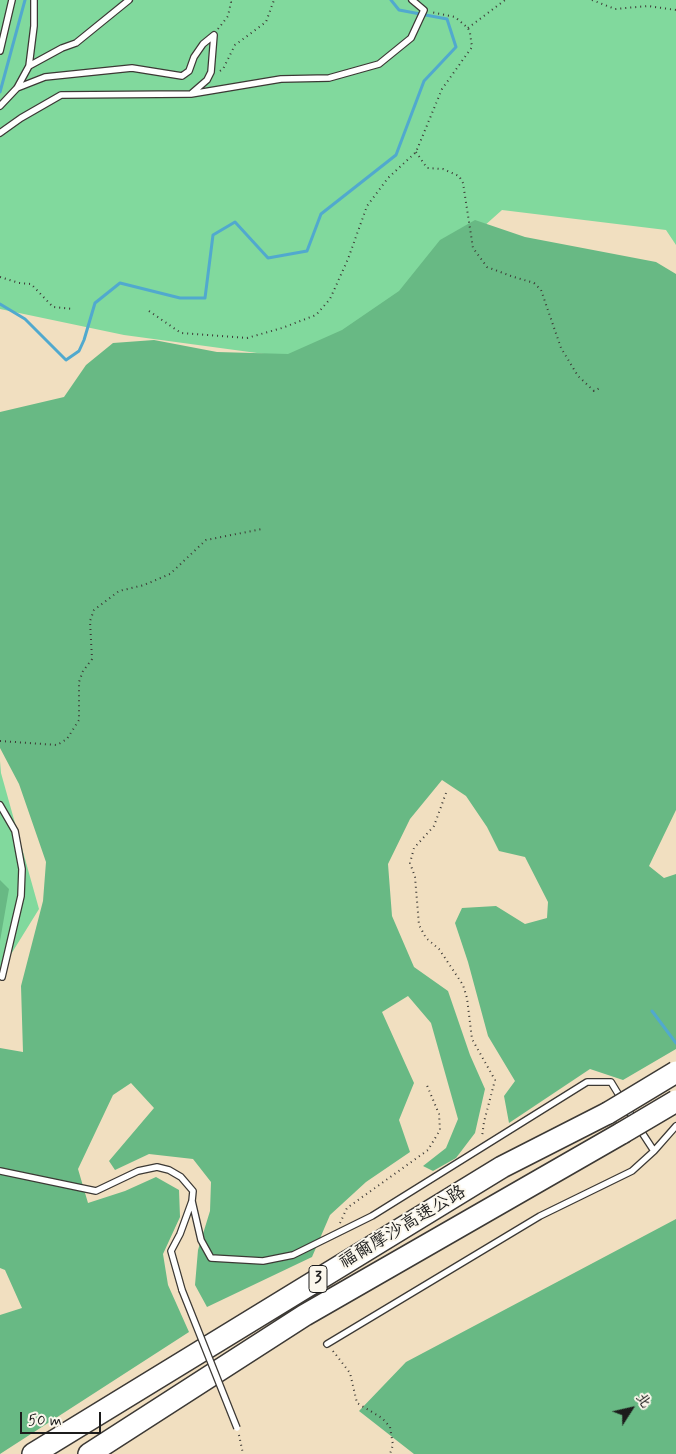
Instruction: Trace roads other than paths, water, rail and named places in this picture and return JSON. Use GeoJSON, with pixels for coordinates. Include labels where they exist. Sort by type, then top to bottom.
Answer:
{"type":"FeatureCollection","features":[{"type":"Feature","properties":{"kind":"highway","name":"福爾摩沙高速公路"},"geometry":{"type":"LineString","coordinates":[[33,1454],[502,1168],[608,1113],[676,1072]]}},
{"type":"Feature","properties":{"kind":"highway","name":"福爾摩沙高速公路"},"geometry":{"type":"LineString","coordinates":[[89,1454],[306,1315],[676,1101]]}},
{"type":"Feature","properties":{"kind":"lane"},"geometry":{"type":"LineString","coordinates":[[0,51],[12,0]]}},
{"type":"Feature","properties":{"kind":"lane"},"geometry":{"type":"LineString","coordinates":[[0,106],[17,88],[29,66],[34,26],[34,0]]}},
{"type":"Feature","properties":{"kind":"lane"},"geometry":{"type":"LineString","coordinates":[[29,66],[62,48],[76,43],[129,0]]}},
{"type":"Feature","properties":{"kind":"lane"},"geometry":{"type":"LineString","coordinates":[[0,133],[20,118],[61,95],[192,94],[281,79],[329,78],[379,64],[411,38],[424,10],[412,0]]}},
{"type":"Feature","properties":{"kind":"lane"},"geometry":{"type":"LineString","coordinates":[[17,88],[45,77],[132,68],[182,76],[189,71],[194,57],[203,44],[214,35],[211,72],[208,80],[192,94]]}},
{"type":"Feature","properties":{"kind":"lane"},"geometry":{"type":"LineString","coordinates":[[0,805],[15,831],[22,869],[20,896],[2,978]]}},
{"type":"Feature","properties":{"kind":"lane"},"geometry":{"type":"LineString","coordinates":[[192,1201],[201,1240],[211,1258],[262,1261],[293,1255],[372,1216],[587,1082],[611,1082],[654,1151]]}},
{"type":"Feature","properties":{"kind":"lane"},"geometry":{"type":"LineString","coordinates":[[327,1344],[540,1216],[632,1171],[654,1151],[676,1126]]}},
{"type":"Feature","properties":{"kind":"lane"},"geometry":{"type":"LineString","coordinates":[[0,1170],[96,1191],[138,1171],[157,1167],[169,1170],[181,1177],[193,1191],[192,1201],[171,1252],[182,1290],[237,1428]]}},
{"type":"Feature","properties":{"kind":"waterway"},"geometry":{"type":"LineString","coordinates":[[0,92],[25,0]]}},
{"type":"Feature","properties":{"kind":"waterway"},"geometry":{"type":"LineString","coordinates":[[0,304],[25,319],[66,360],[79,351],[95,303],[120,283],[180,298],[205,298],[213,235],[235,222],[268,258],[307,251],[321,214],[396,155],[424,81],[456,47],[447,19],[399,10],[391,0]]}},
{"type":"Feature","properties":{"kind":"waterway"},"geometry":{"type":"LineString","coordinates":[[652,1011],[676,1043]]}}]}
